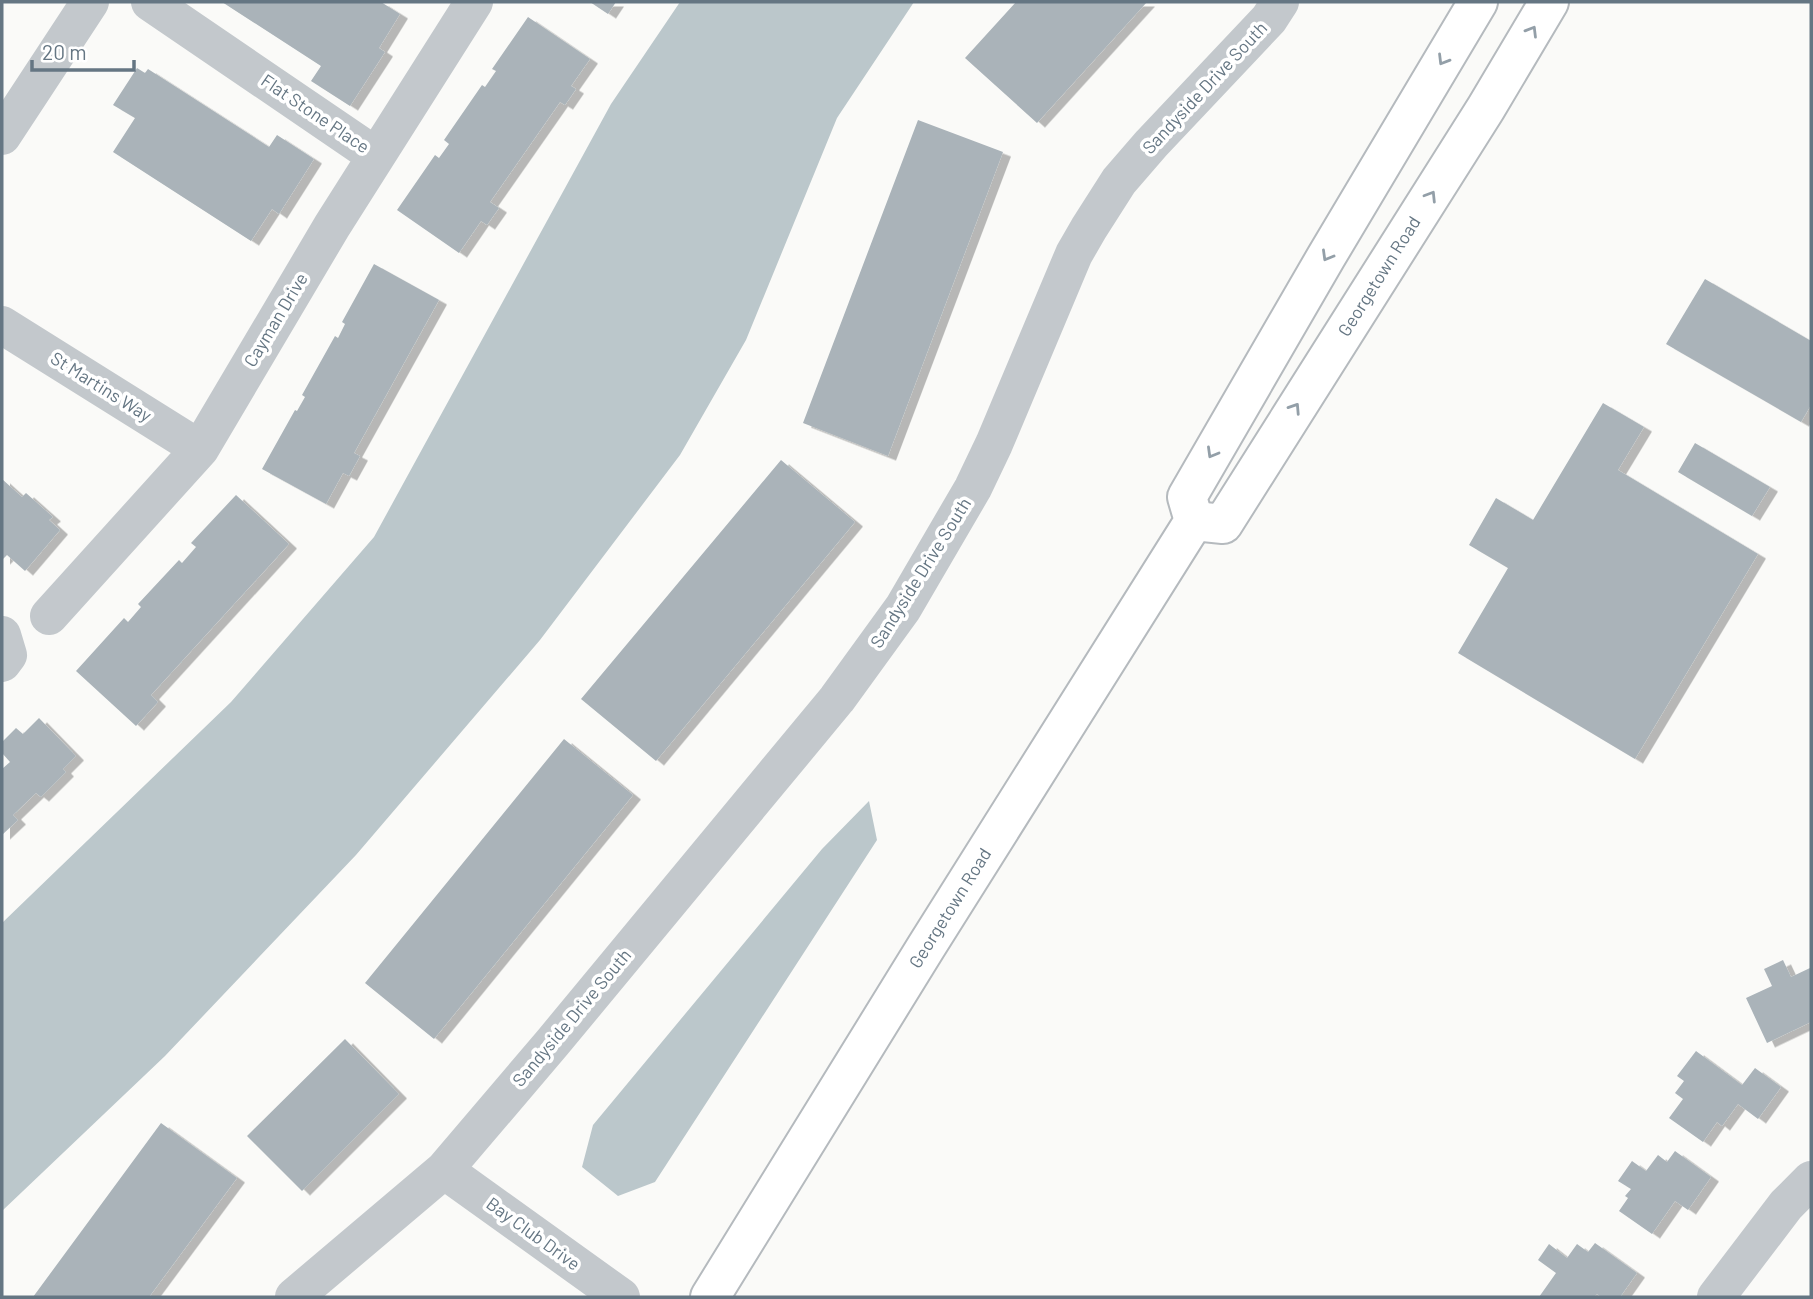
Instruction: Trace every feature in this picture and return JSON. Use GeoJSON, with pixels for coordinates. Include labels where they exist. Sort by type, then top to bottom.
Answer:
{"type":"FeatureCollection","features":[{"type":"Feature","properties":{"kind":"main road"},"geometry":{"type":"LineString","coordinates":[[1194,521],[1186,497],[1478,2]]}},
{"type":"Feature","properties":{"kind":"main road","name":"Georgetown Road"},"geometry":{"type":"LineString","coordinates":[[710,1297],[947,912],[1194,521],[1223,524],[1466,141],[1549,2]]}},
{"type":"Feature","properties":{"kind":"street"},"geometry":{"type":"LineString","coordinates":[[2,136],[90,2]]}},
{"type":"Feature","properties":{"kind":"street","name":"Flat Stone Place"},"geometry":{"type":"LineString","coordinates":[[150,2],[376,156]]}},
{"type":"Feature","properties":{"kind":"street","name":"Cayman Drive"},"geometry":{"type":"LineString","coordinates":[[49,616],[200,449],[332,226],[474,2]]}},
{"type":"Feature","properties":{"kind":"street","name":"Sandyside Drive South"},"geometry":{"type":"LineString","coordinates":[[294,1297],[444,1170],[837,699],[903,608],[973,488],[1074,254],[1089,228],[1119,181],[1269,19],[1280,2]]}},
{"type":"Feature","properties":{"kind":"street","name":"St Martins Way"},"geometry":{"type":"LineString","coordinates":[[2,325],[200,449]]}},
{"type":"Feature","properties":{"kind":"street","name":"Bay Club Drive"},"geometry":{"type":"LineString","coordinates":[[444,1170],[621,1297]]}},
{"type":"Feature","properties":{"kind":"street"},"geometry":{"type":"LineString","coordinates":[[1716,1297],[1786,1205],[1811,1180]]}},
{"type":"Feature","properties":{"kind":"shaded area"},"geometry":{"type":"Polygon","coordinates":[[[680,2],[914,2],[837,118],[746,340],[680,455],[540,640],[356,855],[165,1056],[2,1211],[2,923],[231,702],[374,537],[611,104],[680,2]]]}},
{"type":"Feature","properties":{"kind":"shaded area"},"geometry":{"type":"Polygon","coordinates":[[[869,801],[877,840],[655,1182],[618,1196],[582,1167],[593,1125],[822,849],[869,801]]]}},
{"type":"Feature","properties":{"kind":"building"},"geometry":{"type":"Polygon","coordinates":[[[222,2],[381,2],[400,14],[379,48],[385,52],[350,106],[311,81],[321,66],[222,2]]]}},
{"type":"Feature","properties":{"kind":"building"},"geometry":{"type":"Polygon","coordinates":[[[590,2],[616,2],[608,14],[590,2]]]}},
{"type":"Feature","properties":{"kind":"building"},"geometry":{"type":"Polygon","coordinates":[[[1016,2],[1147,2],[1037,123],[965,58],[1016,2]]]}},
{"type":"Feature","properties":{"kind":"building"},"geometry":{"type":"Polygon","coordinates":[[[528,17],[590,59],[571,86],[576,89],[565,105],[560,102],[490,202],[499,208],[487,225],[481,221],[459,253],[397,210],[435,155],[439,158],[449,144],[444,140],[482,85],[485,87],[496,71],[492,69],[528,17]]]}},
{"type":"Feature","properties":{"kind":"building"},"geometry":{"type":"Polygon","coordinates":[[[137,68],[145,73],[148,69],[269,147],[277,135],[314,159],[279,214],[272,209],[251,241],[113,152],[135,118],[113,105],[137,68]]]}},
{"type":"Feature","properties":{"kind":"building"},"geometry":{"type":"Polygon","coordinates":[[[918,120],[1003,152],[888,456],[803,423],[918,120]]]}},
{"type":"Feature","properties":{"kind":"building"},"geometry":{"type":"Polygon","coordinates":[[[374,264],[439,300],[354,453],[360,456],[349,476],[343,473],[326,504],[262,469],[305,397],[302,395],[335,336],[338,338],[345,324],[342,322],[374,264]]]}},
{"type":"Feature","properties":{"kind":"building"},"geometry":{"type":"Polygon","coordinates":[[[1705,279],[1811,341],[1811,405],[1801,422],[1666,344],[1705,279]]]}},
{"type":"Feature","properties":{"kind":"building"},"geometry":{"type":"Polygon","coordinates":[[[1603,403],[1644,427],[1618,470],[1758,554],[1635,759],[1458,653],[1508,568],[1469,545],[1496,498],[1533,520],[1603,403]]]}},
{"type":"Feature","properties":{"kind":"building"},"geometry":{"type":"Polygon","coordinates":[[[1695,443],[1770,487],[1752,516],[1678,472],[1695,443]]]}},
{"type":"Feature","properties":{"kind":"building"},"geometry":{"type":"Polygon","coordinates":[[[781,460],[855,522],[656,761],[581,699],[781,460]]]}},
{"type":"Feature","properties":{"kind":"building"},"geometry":{"type":"Polygon","coordinates":[[[2,479],[22,497],[26,493],[53,517],[49,520],[60,530],[25,571],[7,555],[2,560],[2,479]]]}},
{"type":"Feature","properties":{"kind":"building"},"geometry":{"type":"Polygon","coordinates":[[[236,495],[289,544],[151,695],[158,702],[136,726],[76,671],[124,618],[128,622],[141,607],[138,604],[179,560],[182,563],[196,547],[191,543],[236,495]]]}},
{"type":"Feature","properties":{"kind":"building"},"geometry":{"type":"Polygon","coordinates":[[[39,718],[76,756],[63,769],[66,772],[41,797],[36,793],[13,815],[18,820],[2,835],[2,769],[10,762],[2,753],[2,742],[16,728],[23,734],[39,718]]]}},
{"type":"Feature","properties":{"kind":"building"},"geometry":{"type":"Polygon","coordinates":[[[564,739],[633,795],[434,1039],[365,983],[564,739]]]}},
{"type":"Feature","properties":{"kind":"building"},"geometry":{"type":"Polygon","coordinates":[[[1783,960],[1791,977],[1810,968],[1811,1022],[1767,1043],[1746,998],[1772,986],[1764,969],[1783,960]]]}},
{"type":"Feature","properties":{"kind":"building"},"geometry":{"type":"Polygon","coordinates":[[[345,1039],[399,1094],[302,1191],[247,1136],[345,1039]]]}},
{"type":"Feature","properties":{"kind":"building"},"geometry":{"type":"Polygon","coordinates":[[[1696,1051],[1742,1085],[1755,1068],[1781,1087],[1758,1119],[1738,1104],[1722,1126],[1717,1122],[1703,1142],[1669,1118],[1683,1099],[1675,1093],[1684,1081],[1677,1076],[1696,1051]]]}},
{"type":"Feature","properties":{"kind":"building"},"geometry":{"type":"Polygon","coordinates":[[[161,1123],[237,1178],[149,1297],[33,1297],[161,1123]]]}},
{"type":"Feature","properties":{"kind":"building"},"geometry":{"type":"Polygon","coordinates":[[[1675,1151],[1711,1177],[1688,1210],[1675,1201],[1652,1234],[1619,1211],[1631,1189],[1618,1181],[1632,1161],[1646,1171],[1658,1155],[1667,1162],[1675,1151]]]}},
{"type":"Feature","properties":{"kind":"building"},"geometry":{"type":"Polygon","coordinates":[[[1595,1243],[1637,1273],[1620,1297],[1601,1297],[1597,1294],[1594,1297],[1539,1297],[1556,1273],[1538,1260],[1549,1244],[1567,1258],[1577,1244],[1588,1252],[1595,1243]]]}}]}
